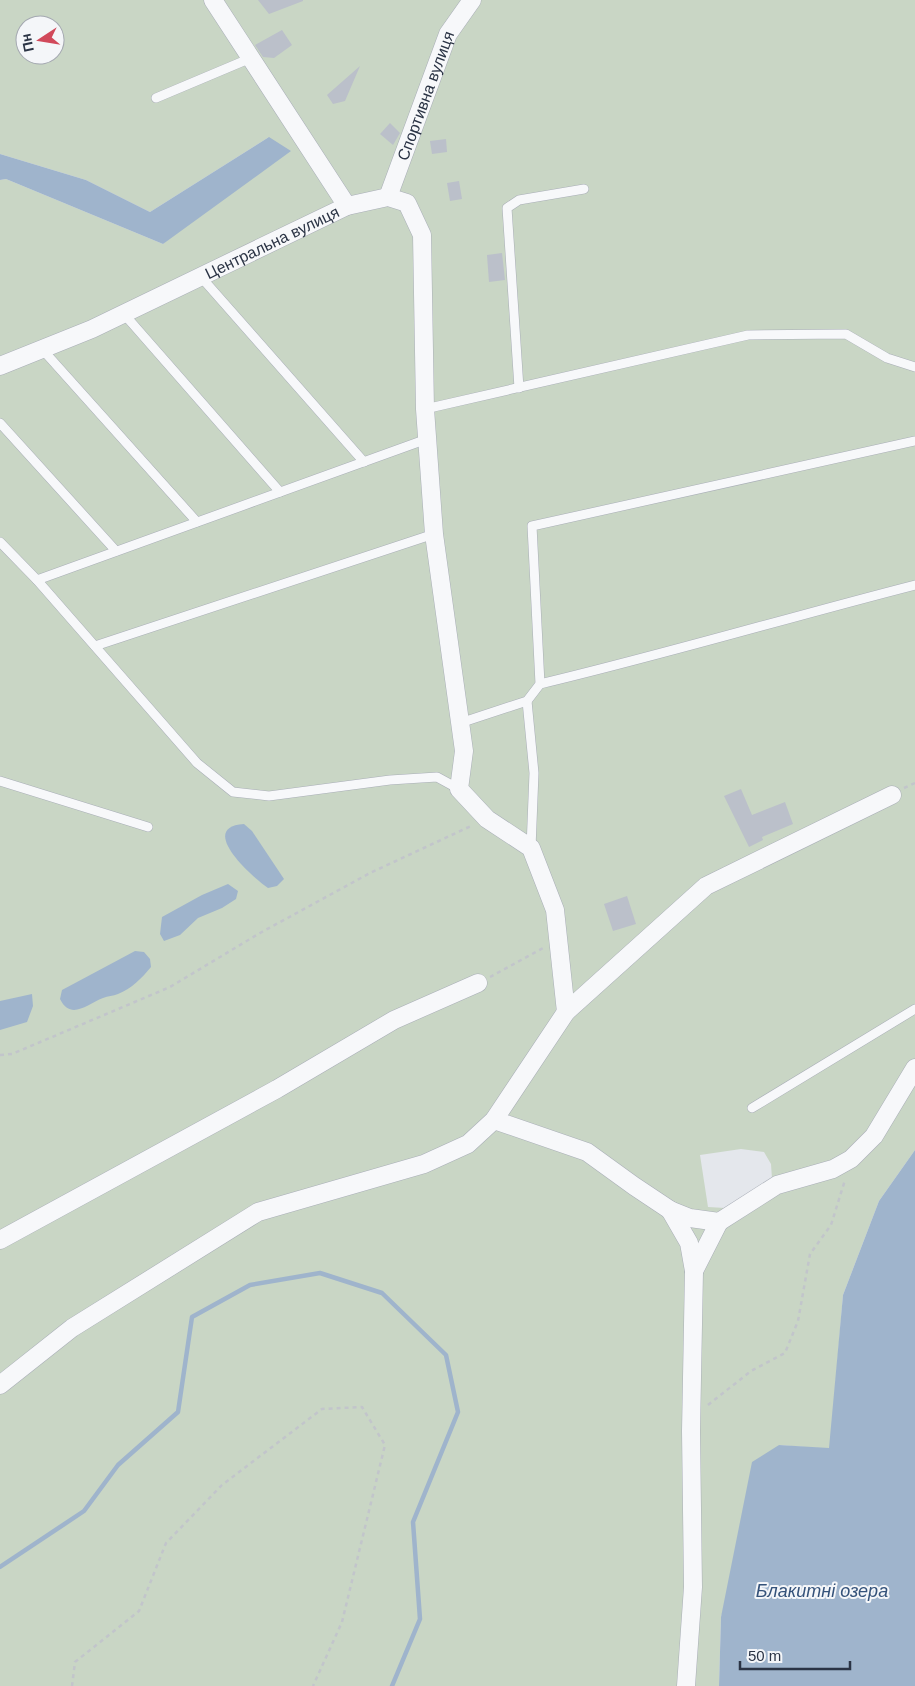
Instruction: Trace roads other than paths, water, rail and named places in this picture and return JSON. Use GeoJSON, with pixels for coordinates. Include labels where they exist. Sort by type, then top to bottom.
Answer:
{"type":"FeatureCollection","features":[{"type":"Feature","properties":{"kind":"street","name":"Центральна вулиця"},"geometry":{"type":"LineString","coordinates":[[0,366],[124,314],[346,206],[213,0]]}},
{"type":"Feature","properties":{"kind":"street","name":"Спортивна вулиця"},"geometry":{"type":"LineString","coordinates":[[388,197],[448,34],[472,0]]}},
{"type":"Feature","properties":{"kind":"street"},"geometry":{"type":"LineString","coordinates":[[346,206],[388,197],[406,203],[422,235],[427,439],[434,534],[464,751],[459,789],[488,819],[531,848],[555,910],[566,1012]]}},
{"type":"Feature","properties":{"kind":"street"},"geometry":{"type":"LineString","coordinates":[[0,1385],[72,1328],[258,1212],[424,1164],[468,1144],[494,1120],[566,1012],[706,886],[892,795]]}},
{"type":"Feature","properties":{"kind":"street"},"geometry":{"type":"LineString","coordinates":[[0,1240],[277,1089],[394,1020],[478,983]]}},
{"type":"Feature","properties":{"kind":"street"},"geometry":{"type":"LineString","coordinates":[[694,1271],[719,1222],[777,1185],[833,1169],[851,1159],[874,1136],[915,1068]]}},
{"type":"Feature","properties":{"kind":"street"},"geometry":{"type":"LineString","coordinates":[[494,1120],[587,1152],[670,1210],[690,1218],[719,1222]]}},
{"type":"Feature","properties":{"kind":"street"},"geometry":{"type":"LineString","coordinates":[[670,1210],[689,1243],[694,1271],[692,1419],[693,1587],[686,1686]]}},
{"type":"Feature","properties":{"kind":"lane"},"geometry":{"type":"LineString","coordinates":[[156,98],[251,58]]}},
{"type":"Feature","properties":{"kind":"lane"},"geometry":{"type":"LineString","coordinates":[[519,388],[507,208],[519,200],[584,189]]}},
{"type":"Feature","properties":{"kind":"lane"},"geometry":{"type":"LineString","coordinates":[[200,277],[364,462]]}},
{"type":"Feature","properties":{"kind":"lane"},"geometry":{"type":"LineString","coordinates":[[124,314],[280,492]]}},
{"type":"Feature","properties":{"kind":"lane"},"geometry":{"type":"LineString","coordinates":[[425,409],[748,335],[846,334],[887,358],[915,367]]}},
{"type":"Feature","properties":{"kind":"lane"},"geometry":{"type":"LineString","coordinates":[[42,349],[197,522]]}},
{"type":"Feature","properties":{"kind":"lane"},"geometry":{"type":"LineString","coordinates":[[0,423],[116,551]]}},
{"type":"Feature","properties":{"kind":"lane"},"geometry":{"type":"LineString","coordinates":[[37,580],[427,439]]}},
{"type":"Feature","properties":{"kind":"lane"},"geometry":{"type":"LineString","coordinates":[[540,684],[532,526],[915,442]]}},
{"type":"Feature","properties":{"kind":"lane"},"geometry":{"type":"LineString","coordinates":[[95,646],[434,534]]}},
{"type":"Feature","properties":{"kind":"lane"},"geometry":{"type":"LineString","coordinates":[[0,542],[37,580],[197,763],[233,792],[269,796],[390,780],[437,777],[459,789]]}},
{"type":"Feature","properties":{"kind":"lane"},"geometry":{"type":"LineString","coordinates":[[460,723],[527,701],[540,684],[646,659],[774,621],[915,585]]}},
{"type":"Feature","properties":{"kind":"lane"},"geometry":{"type":"LineString","coordinates":[[527,701],[534,773],[531,848]]}},
{"type":"Feature","properties":{"kind":"lane"},"geometry":{"type":"LineString","coordinates":[[0,781],[148,827]]}},
{"type":"Feature","properties":{"kind":"lane"},"geometry":{"type":"LineString","coordinates":[[752,1108],[915,1009]]}},
{"type":"Feature","properties":{"kind":"water"},"geometry":{"type":"Polygon","coordinates":[[[269,137],[291,151],[163,244],[6,179],[0,180],[0,154],[86,180],[150,212],[269,137]]]}},
{"type":"Feature","properties":{"kind":"water"},"geometry":{"type":"Polygon","coordinates":[[[244,824],[252,831],[284,879],[277,886],[268,888],[261,883],[232,853],[225,834],[231,827],[244,824]]]}},
{"type":"Feature","properties":{"kind":"water"},"geometry":{"type":"Polygon","coordinates":[[[228,884],[238,891],[236,899],[222,908],[198,918],[180,935],[164,941],[160,934],[162,917],[202,895],[228,884]]]}},
{"type":"Feature","properties":{"kind":"water"},"geometry":{"type":"Polygon","coordinates":[[[135,951],[144,952],[150,959],[151,967],[132,986],[123,992],[103,998],[80,1009],[74,1010],[64,1006],[60,999],[62,990],[135,951]]]}},
{"type":"Feature","properties":{"kind":"water"},"geometry":{"type":"Polygon","coordinates":[[[32,994],[33,1006],[27,1022],[0,1030],[0,1001],[32,994]]]}},
{"type":"Feature","properties":{"kind":"water","name":"Блакитні озера"},"geometry":{"type":"Polygon","coordinates":[[[915,1150],[915,1686],[719,1686],[721,1617],[752,1462],[779,1445],[829,1448],[843,1295],[879,1201],[915,1150]]]}},
{"type":"Feature","properties":{"kind":"waterway"},"geometry":{"type":"LineString","coordinates":[[0,1567],[84,1511],[118,1465],[178,1412],[192,1317],[250,1285],[320,1273],[382,1293],[446,1355],[458,1412],[413,1522],[420,1619],[392,1686]]}}]}
